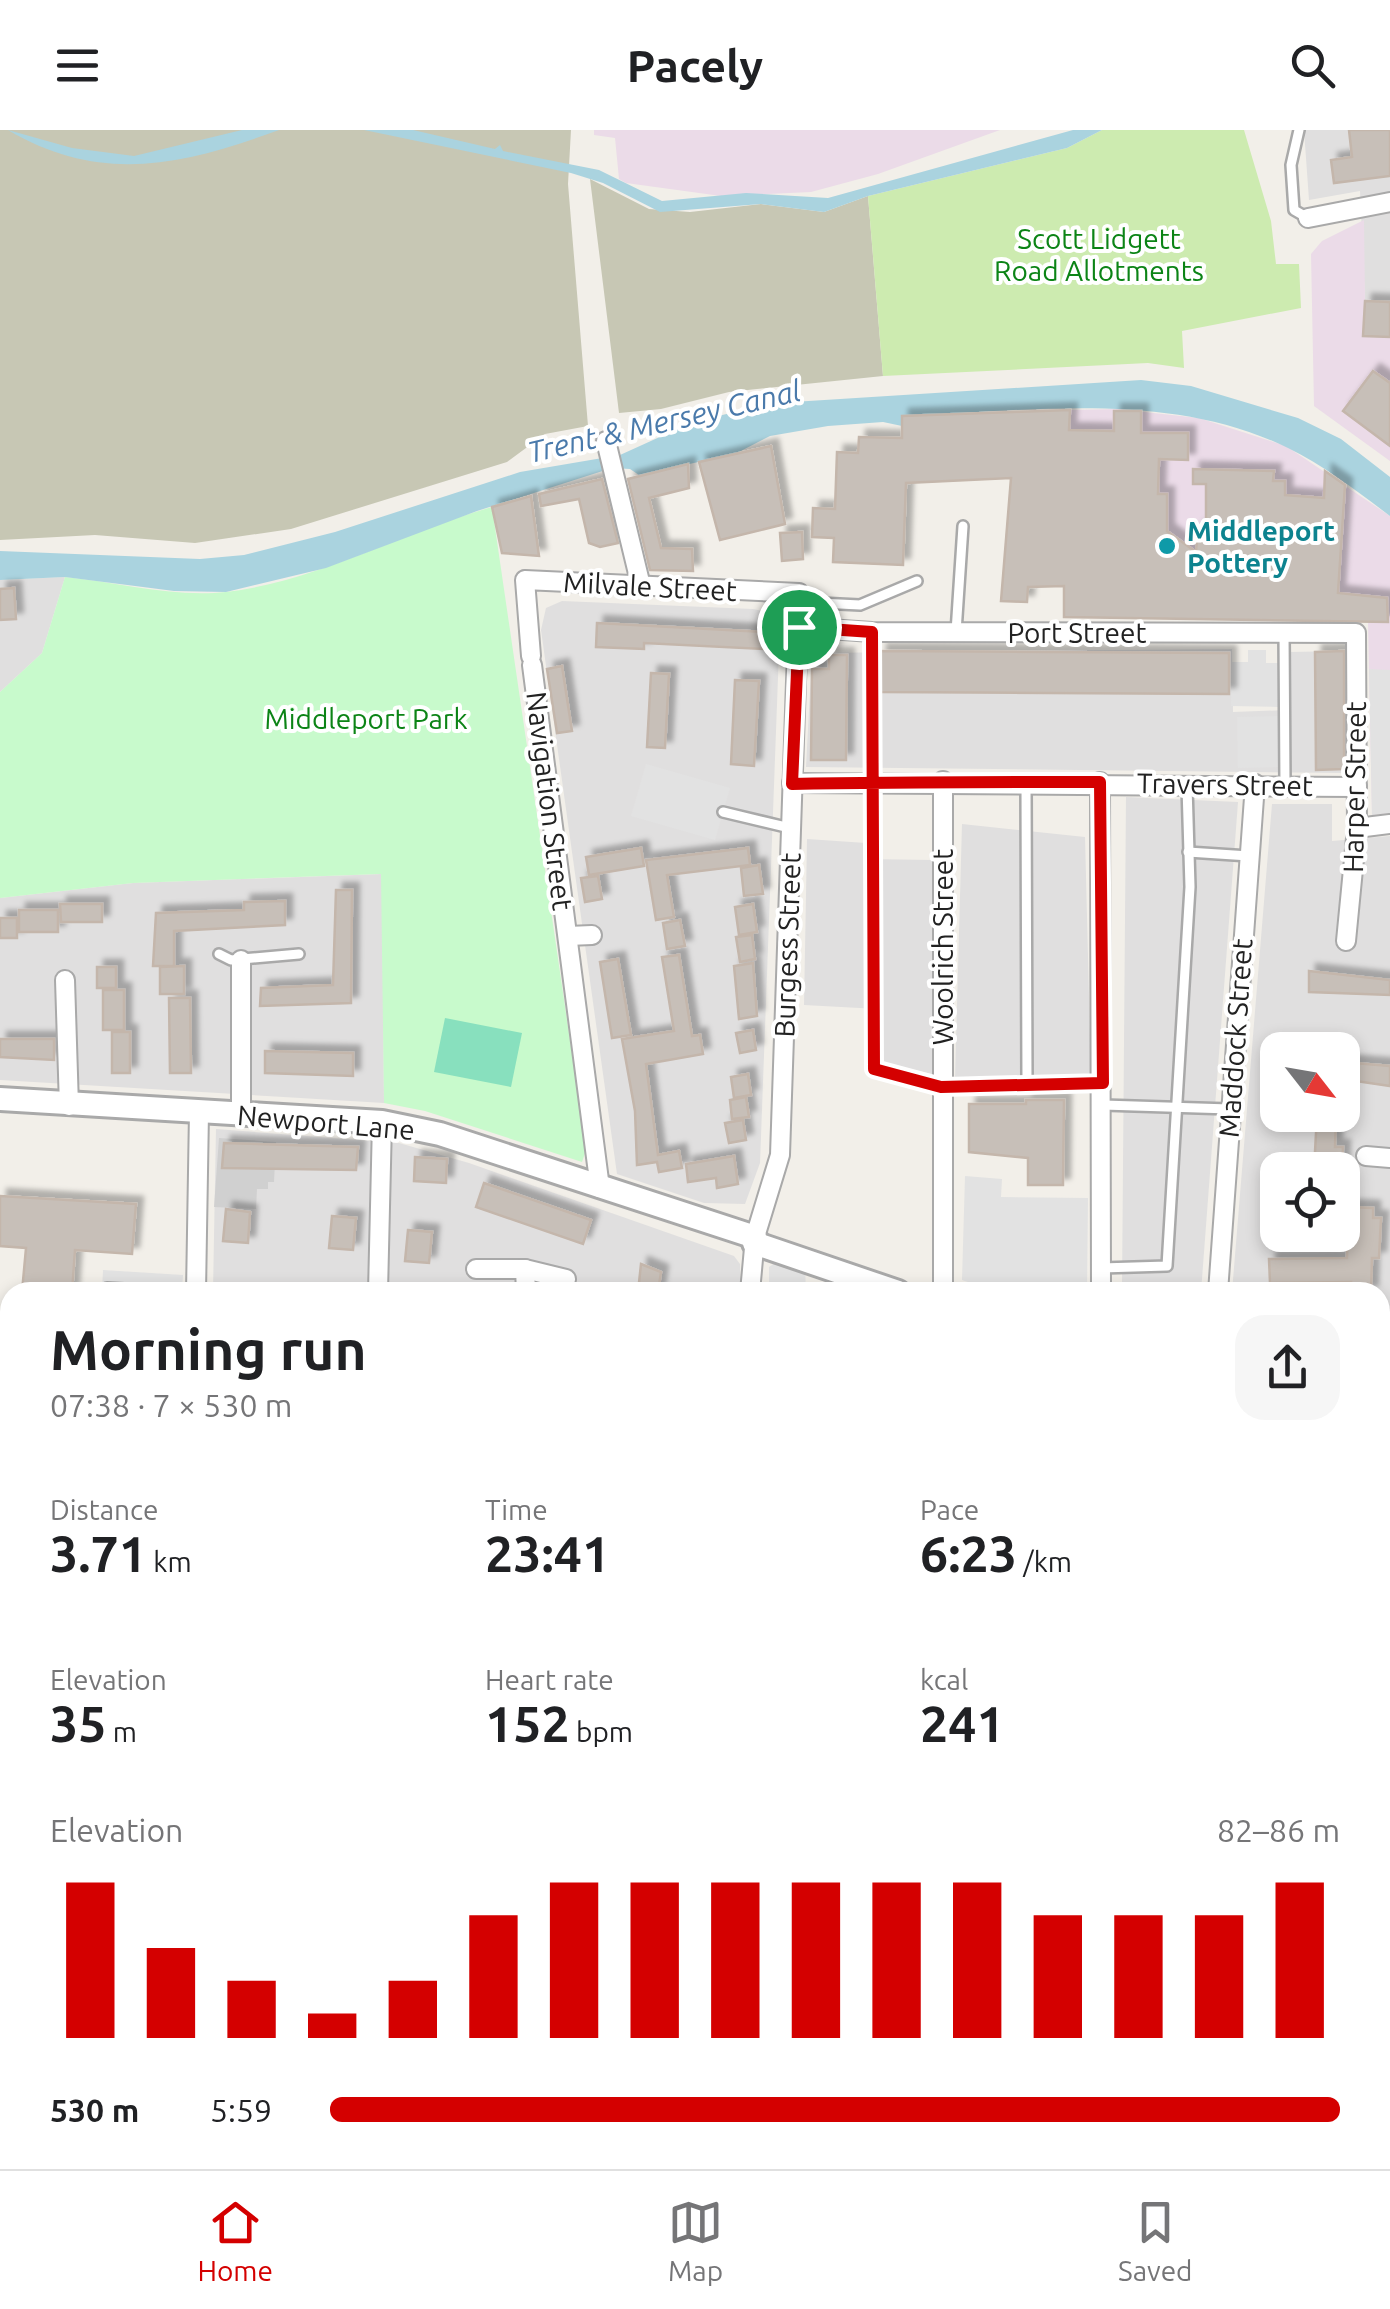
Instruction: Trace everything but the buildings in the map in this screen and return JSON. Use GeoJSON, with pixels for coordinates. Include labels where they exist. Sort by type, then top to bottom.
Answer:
{"type":"FeatureCollection","features":[{"type":"Feature","properties":{"kind":"street"},"geometry":{"type":"LineString","coordinates":[[1308,218],[1390,202]]}},
{"type":"Feature","properties":{"kind":"street"},"geometry":{"type":"LineString","coordinates":[[606,441],[641,586]]}},
{"type":"Feature","properties":{"kind":"street","name":"Milvale Street"},"geometry":{"type":"LineString","coordinates":[[532,660],[525,580],[799,598]]}},
{"type":"Feature","properties":{"kind":"street","name":"Burgess Street"},"geometry":{"type":"LineString","coordinates":[[751,1282],[754,1240],[780,1155],[799,598]]}},
{"type":"Feature","properties":{"kind":"street","name":"Port Street"},"geometry":{"type":"LineString","coordinates":[[799,627],[1257,642],[1284,633],[1356,634]]}},
{"type":"Feature","properties":{"kind":"street","name":"Harper Street"},"geometry":{"type":"LineString","coordinates":[[1346,941],[1356,828],[1356,634]]}},
{"type":"Feature","properties":{"kind":"street","name":"Navigation Street"},"geometry":{"type":"LineString","coordinates":[[532,660],[600,1188]]}},
{"type":"Feature","properties":{"kind":"street","name":"Travers Street"},"geometry":{"type":"LineString","coordinates":[[792,784],[1186,784],[1254,776],[1285,785],[1357,787]]}},
{"type":"Feature","properties":{"kind":"street","name":"Maddock Street"},"geometry":{"type":"LineString","coordinates":[[1219,1282],[1254,776]]}},
{"type":"Feature","properties":{"kind":"street","name":"Woolrich Street"},"geometry":{"type":"LineString","coordinates":[[943,781],[943,1282]]}},
{"type":"Feature","properties":{"kind":"street"},"geometry":{"type":"LineString","coordinates":[[1100,782],[1101,1282]]}},
{"type":"Feature","properties":{"kind":"street"},"geometry":{"type":"LineString","coordinates":[[1356,828],[1390,824]]}},
{"type":"Feature","properties":{"kind":"street","name":"Navigation Street"},"geometry":{"type":"LineString","coordinates":[[568,936],[592,934]]}},
{"type":"Feature","properties":{"kind":"street"},"geometry":{"type":"LineString","coordinates":[[241,960],[241,1114]]}},
{"type":"Feature","properties":{"kind":"street"},"geometry":{"type":"LineString","coordinates":[[65,980],[69,1106]]}},
{"type":"Feature","properties":{"kind":"street","name":"Newport Lane"},"geometry":{"type":"LineString","coordinates":[[0,1100],[382,1122],[440,1134],[870,1282]]}},
{"type":"Feature","properties":{"kind":"street"},"geometry":{"type":"LineString","coordinates":[[196,1282],[200,1112]]}},
{"type":"Feature","properties":{"kind":"street"},"geometry":{"type":"LineString","coordinates":[[378,1282],[382,1122]]}},
{"type":"Feature","properties":{"kind":"street"},"geometry":{"type":"LineString","coordinates":[[1366,1156],[1390,1158]]}},
{"type":"Feature","properties":{"kind":"street"},"geometry":{"type":"LineString","coordinates":[[476,1269],[526,1268],[566,1278]]}},
{"type":"Feature","properties":{"kind":"street"},"geometry":{"type":"LineString","coordinates":[[526,1268],[526,1282]]}},
{"type":"Feature","properties":{"kind":"lane"},"geometry":{"type":"LineString","coordinates":[[1298,130],[1291,165],[1294,210],[1308,218]]}},
{"type":"Feature","properties":{"kind":"lane"},"geometry":{"type":"LineString","coordinates":[[956,632],[963,526]]}},
{"type":"Feature","properties":{"kind":"lane"},"geometry":{"type":"LineString","coordinates":[[799,598],[860,605],[917,581]]}},
{"type":"Feature","properties":{"kind":"lane"},"geometry":{"type":"LineString","coordinates":[[872,632],[874,1069],[941,1085],[1103,1083]]}},
{"type":"Feature","properties":{"kind":"lane"},"geometry":{"type":"LineString","coordinates":[[1284,633],[1285,785]]}},
{"type":"Feature","properties":{"kind":"lane"},"geometry":{"type":"LineString","coordinates":[[1026,782],[1027,1083]]}},
{"type":"Feature","properties":{"kind":"lane"},"geometry":{"type":"LineString","coordinates":[[1101,1268],[1167,1266],[1190,887],[1186,784]]}},
{"type":"Feature","properties":{"kind":"lane"},"geometry":{"type":"LineString","coordinates":[[723,812],[790,828]]}},
{"type":"Feature","properties":{"kind":"lane"},"geometry":{"type":"LineString","coordinates":[[1188,852],[1249,856]]}},
{"type":"Feature","properties":{"kind":"lane"},"geometry":{"type":"LineString","coordinates":[[218,954],[241,960],[299,954]]}},
{"type":"Feature","properties":{"kind":"lane"},"geometry":{"type":"LineString","coordinates":[[1103,1105],[1230,1109]]}},
{"type":"Feature","properties":{"kind":"shaded area"},"geometry":{"type":"Polygon","coordinates":[[[0,130],[571,130],[568,184],[588,426],[545,434],[507,462],[291,529],[195,543],[95,535],[0,540],[0,130]]]}},
{"type":"Feature","properties":{"kind":"shaded area"},"geometry":{"type":"Polygon","coordinates":[[[594,130],[1000,130],[878,174],[811,192],[721,196],[626,183],[619,179],[615,138],[594,135],[594,130]]]}},
{"type":"Feature","properties":{"kind":"shaded area"},"geometry":{"type":"Polygon","coordinates":[[[1304,130],[1390,130],[1390,302],[1365,301],[1360,191],[1309,200],[1304,130]]]}},
{"type":"Feature","properties":{"kind":"shaded area"},"geometry":{"type":"Polygon","coordinates":[[[590,179],[649,209],[690,212],[761,204],[824,212],[868,196],[883,376],[729,392],[661,409],[619,413],[590,179]]]}},
{"type":"Feature","properties":{"kind":"shaded area"},"geometry":{"type":"Polygon","coordinates":[[[1364,220],[1365,300],[1390,302],[1390,461],[1314,406],[1311,254],[1322,241],[1364,220]]]}},
{"type":"Feature","properties":{"kind":"shaded area","name":"Middleport Pottery"},"geometry":{"type":"Polygon","coordinates":[[[1117,409],[1199,418],[1286,446],[1390,516],[1390,813],[1372,815],[1368,622],[1064,617],[1070,410],[1117,409]]]}},
{"type":"Feature","properties":{"kind":"shaded area"},"geometry":{"type":"Polygon","coordinates":[[[65,577],[42,653],[0,692],[0,580],[65,577]]]}},
{"type":"Feature","properties":{"kind":"shaded area"},"geometry":{"type":"Polygon","coordinates":[[[562,601],[753,609],[772,613],[780,623],[760,1163],[745,1204],[704,1203],[617,1174],[541,630],[546,608],[562,601]]]}},
{"type":"Feature","properties":{"kind":"shaded area"},"geometry":{"type":"Polygon","coordinates":[[[1232,649],[1233,712],[1288,710],[1289,652],[1344,651],[1349,773],[806,767],[812,653],[1232,649]]]}},
{"type":"Feature","properties":{"kind":"shaded area"},"geometry":{"type":"Polygon","coordinates":[[[1248,650],[1266,650],[1266,663],[1280,663],[1279,707],[1231,706],[1232,662],[1248,662],[1248,650]]]}},
{"type":"Feature","properties":{"kind":"shaded area"},"geometry":{"type":"Polygon","coordinates":[[[1369,669],[1390,670],[1390,813],[1372,815],[1369,669]]]}},
{"type":"Feature","properties":{"kind":"shaded area"},"geometry":{"type":"Polygon","coordinates":[[[1280,716],[1281,767],[1238,768],[1237,717],[1280,716]]]}},
{"type":"Feature","properties":{"kind":"shaded area"},"geometry":{"type":"Polygon","coordinates":[[[646,764],[730,788],[715,840],[631,816],[646,764]]]}},
{"type":"Feature","properties":{"kind":"shaded area"},"geometry":{"type":"Polygon","coordinates":[[[1126,797],[1238,802],[1202,1282],[1122,1282],[1126,797]]]}},
{"type":"Feature","properties":{"kind":"shaded area"},"geometry":{"type":"Polygon","coordinates":[[[1272,804],[1332,804],[1332,841],[1390,836],[1390,1282],[1233,1282],[1272,804]]]}},
{"type":"Feature","properties":{"kind":"shaded area"},"geometry":{"type":"Polygon","coordinates":[[[962,824],[1085,837],[1091,1078],[955,1079],[962,824]]]}},
{"type":"Feature","properties":{"kind":"shaded area"},"geometry":{"type":"Polygon","coordinates":[[[807,839],[866,843],[866,859],[933,860],[936,1075],[880,1062],[878,1009],[804,1005],[807,839]]]}},
{"type":"Feature","properties":{"kind":"shaded area"},"geometry":{"type":"Polygon","coordinates":[[[382,874],[384,1103],[0,1080],[0,898],[133,883],[382,874]]]}},
{"type":"Feature","properties":{"kind":"shaded area"},"geometry":{"type":"Polygon","coordinates":[[[216,1129],[399,1143],[469,1163],[734,1256],[740,1264],[741,1282],[213,1282],[216,1129]]]}},
{"type":"Feature","properties":{"kind":"shaded area"},"geometry":{"type":"Polygon","coordinates":[[[219,1138],[276,1142],[274,1182],[268,1182],[268,1189],[257,1189],[256,1209],[214,1207],[219,1138]]]}},
{"type":"Feature","properties":{"kind":"shaded area"},"geometry":{"type":"Polygon","coordinates":[[[965,1176],[1002,1179],[1001,1197],[1088,1198],[1087,1282],[962,1280],[965,1176]]]}},
{"type":"Feature","properties":{"kind":"shaded area"},"geometry":{"type":"Polygon","coordinates":[[[778,1261],[805,1267],[806,1282],[769,1282],[769,1267],[778,1261]]]}},
{"type":"Feature","properties":{"kind":"shaded area"},"geometry":{"type":"Polygon","coordinates":[[[103,1270],[183,1275],[183,1282],[102,1282],[103,1270]]]}},
{"type":"Feature","properties":{"kind":"green space","name":"Scott Lidgett Road Allotments"},"geometry":{"type":"Polygon","coordinates":[[[1102,130],[1244,130],[1271,221],[1276,264],[1299,264],[1301,308],[1182,331],[1184,368],[1148,363],[883,376],[868,196],[1067,148],[1102,130]]]}},
{"type":"Feature","properties":{"kind":"green space","name":"Middleport Park"},"geometry":{"type":"Polygon","coordinates":[[[492,507],[586,1150],[582,1162],[425,1111],[384,1103],[381,874],[133,883],[0,898],[0,692],[42,653],[65,577],[166,591],[226,592],[294,578],[492,507]]]}},
{"type":"Feature","properties":{"kind":"green space"},"geometry":{"type":"Polygon","coordinates":[[[445,1018],[522,1033],[511,1087],[434,1072],[445,1018]]]}},
{"type":"Feature","properties":{"kind":"water"},"geometry":{"type":"Polygon","coordinates":[[[8,130],[72,148],[134,156],[242,130],[279,130],[209,152],[142,164],[76,158],[8,130]]]}},
{"type":"Feature","properties":{"kind":"water"},"geometry":{"type":"Polygon","coordinates":[[[364,130],[413,130],[495,149],[500,145],[503,151],[599,170],[662,201],[746,193],[828,198],[1073,130],[1102,130],[1067,148],[868,196],[824,212],[761,204],[660,212],[603,183],[571,173],[364,130]]]}},
{"type":"Feature","properties":{"kind":"water"},"geometry":{"type":"Polygon","coordinates":[[[1141,380],[1191,386],[1298,418],[1341,439],[1390,477],[1390,516],[1315,463],[1243,430],[1148,411],[1000,411],[903,416],[902,426],[883,422],[828,426],[770,436],[735,454],[639,475],[630,469],[612,468],[477,511],[326,568],[226,592],[174,591],[65,577],[0,580],[0,551],[200,559],[244,555],[335,532],[520,472],[620,455],[695,421],[777,403],[1141,380]]]}},
{"type":"Feature","properties":{"kind":"place","name":"Middleport Pottery"},"geometry":{"type":"Point","coordinates":[1167,546]}},
{"type":"Feature","properties":{"kind":"route"},"geometry":{"type":"LineString","coordinates":[[799,627],[792,784],[870,782],[943,781],[1100,782],[1103,1083],[941,1087],[874,1069],[870,782],[872,632],[799,627]]}},
{"type":"Feature","properties":{"kind":"water label","name":"Trent & Mersey Canal"},"geometry":{"type":"Point","coordinates":[664,421]}}]}
